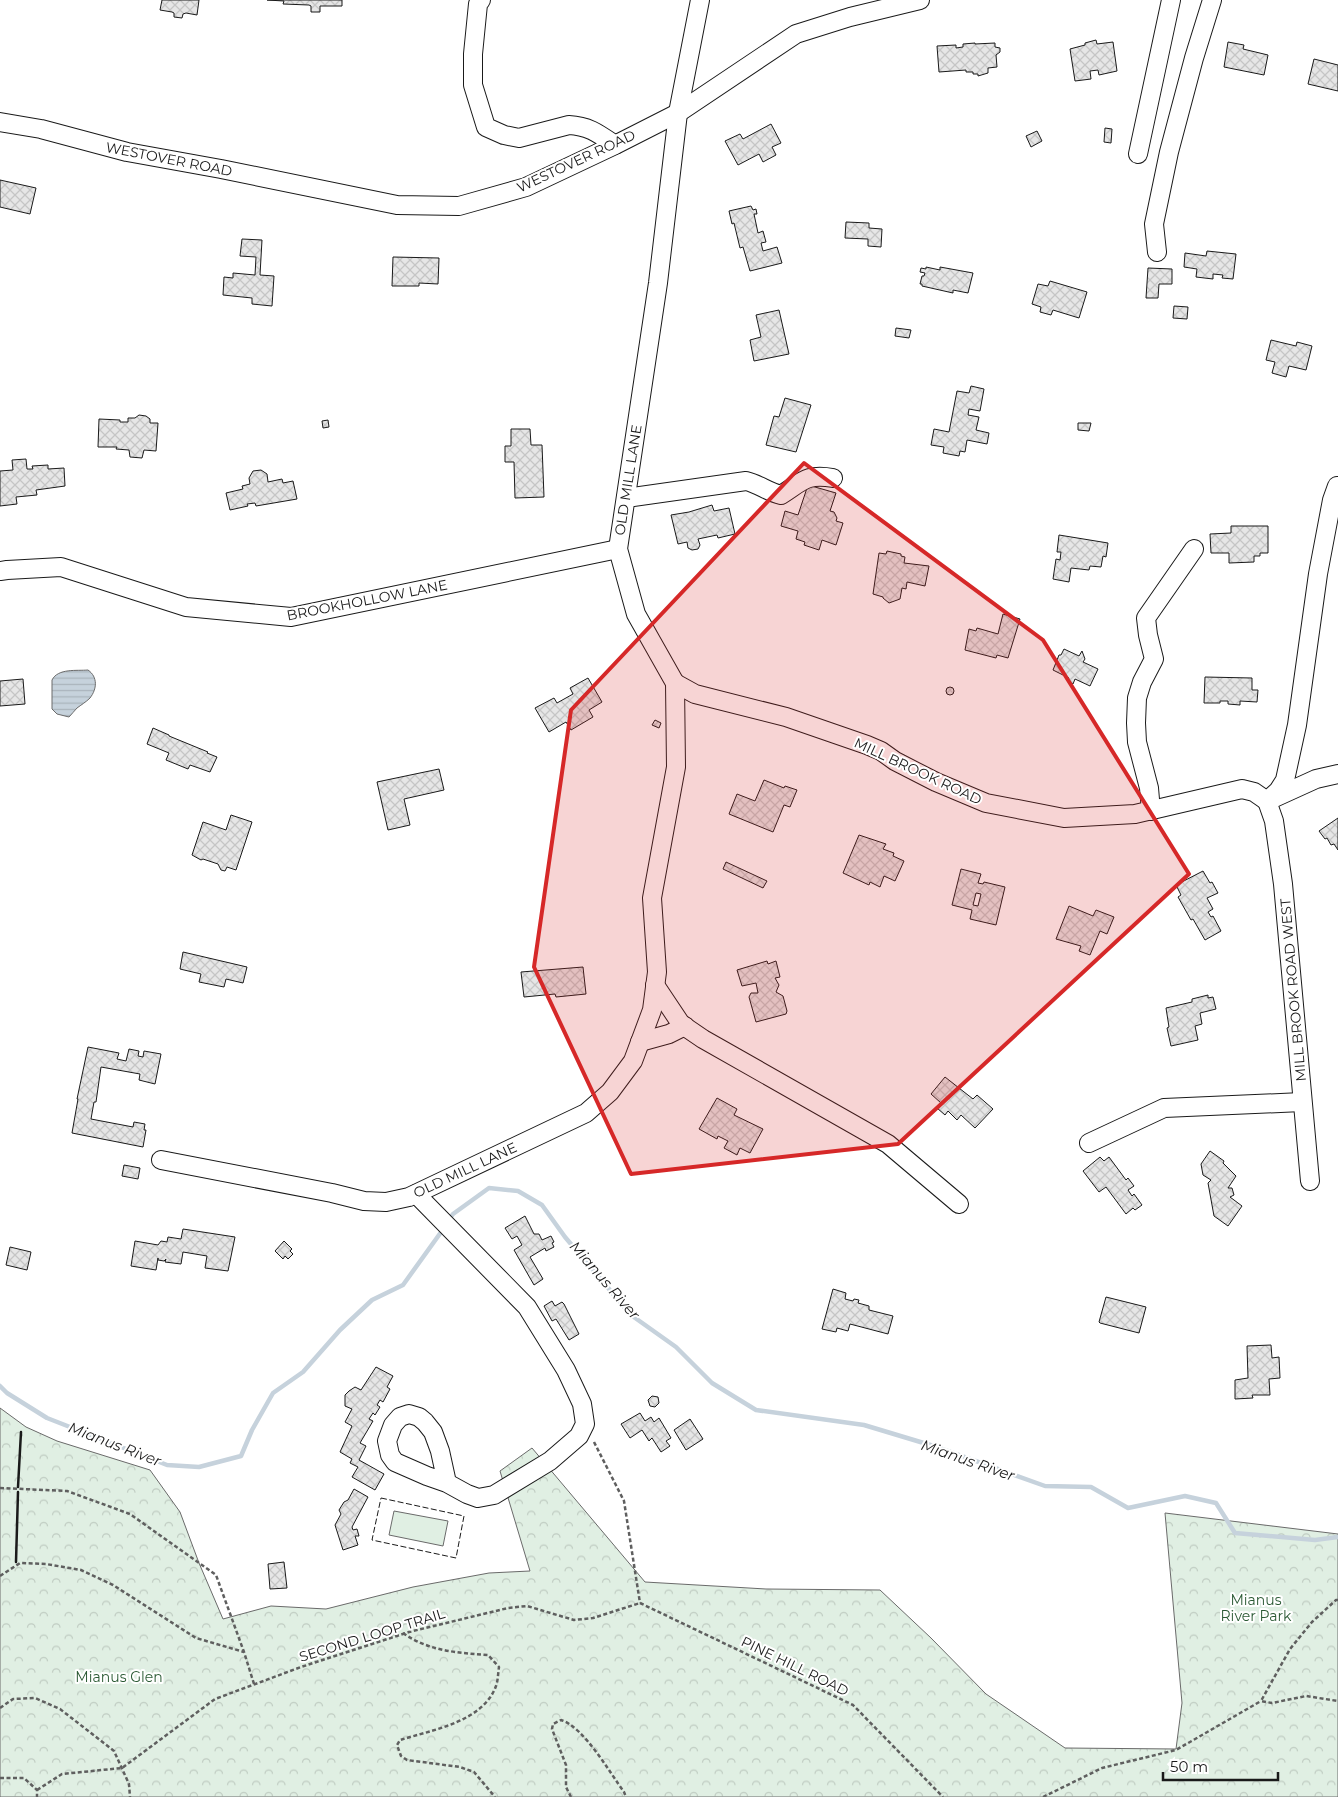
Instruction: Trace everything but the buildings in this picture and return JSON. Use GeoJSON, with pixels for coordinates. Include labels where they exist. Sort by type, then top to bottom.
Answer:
{"type":"FeatureCollection","features":[{"type":"Feature","properties":{"kind":"street"},"geometry":{"type":"LineString","coordinates":[[481,0],[478,4],[473,54],[473,85],[486,127],[504,135],[519,138],[569,125],[588,128],[615,145]]}},
{"type":"Feature","properties":{"kind":"street","name":"OLD MILL LANE"},"geometry":{"type":"LineString","coordinates":[[161,1160],[323,1191],[364,1201],[386,1202],[416,1194],[586,1113],[610,1092],[633,1061],[652,1010],[655,985],[652,898],[676,767],[675,683],[636,614],[618,549],[658,283],[678,113],[700,0]]}},
{"type":"Feature","properties":{"kind":"street","name":"WESTOVER ROAD"},"geometry":{"type":"LineString","coordinates":[[0,122],[41,129],[127,152],[397,205],[459,206],[526,187],[678,113],[796,34],[899,2],[920,0]]}},
{"type":"Feature","properties":{"kind":"street"},"geometry":{"type":"LineString","coordinates":[[1138,154],[1171,0]]}},
{"type":"Feature","properties":{"kind":"street"},"geometry":{"type":"LineString","coordinates":[[1157,252],[1154,224],[1161,189],[1194,58],[1212,0]]}},
{"type":"Feature","properties":{"kind":"street"},"geometry":{"type":"LineString","coordinates":[[626,498],[746,481],[764,487],[771,493],[781,494],[800,481],[812,477],[833,478]]}},
{"type":"Feature","properties":{"kind":"street"},"geometry":{"type":"LineString","coordinates":[[1267,801],[1285,780],[1297,725],[1318,574],[1336,486]]}},
{"type":"Feature","properties":{"kind":"street","name":"BROOKHOLLOW LANE"},"geometry":{"type":"LineString","coordinates":[[0,572],[61,567],[186,607],[291,617],[618,549]]}},
{"type":"Feature","properties":{"kind":"street"},"geometry":{"type":"LineString","coordinates":[[1152,811],[1150,788],[1137,742],[1136,723],[1137,698],[1142,682],[1154,659],[1146,618],[1194,549]]}},
{"type":"Feature","properties":{"kind":"street","name":"MILL BROOK ROAD"},"geometry":{"type":"LineString","coordinates":[[675,683],[695,694],[786,717],[867,745],[936,782],[986,803],[1064,818],[1135,814],[1242,789],[1254,792],[1267,801]]}},
{"type":"Feature","properties":{"kind":"street"},"geometry":{"type":"LineString","coordinates":[[1267,801],[1316,779],[1338,774]]}},
{"type":"Feature","properties":{"kind":"street","name":"MILL BROOK ROAD WEST"},"geometry":{"type":"LineString","coordinates":[[1267,801],[1274,821],[1283,884],[1310,1181]]}},
{"type":"Feature","properties":{"kind":"street"},"geometry":{"type":"LineString","coordinates":[[655,985],[681,1024],[703,1039],[888,1144],[960,1204]]}},
{"type":"Feature","properties":{"kind":"street"},"geometry":{"type":"LineString","coordinates":[[640,1042],[669,1034],[685,1026]]}},
{"type":"Feature","properties":{"kind":"street"},"geometry":{"type":"LineString","coordinates":[[1089,1143],[1164,1108],[1302,1102]]}},
{"type":"Feature","properties":{"kind":"street"},"geometry":{"type":"LineString","coordinates":[[416,1194],[527,1307],[566,1370],[582,1404],[585,1424],[579,1436],[550,1461],[494,1495],[478,1498],[447,1483]]}},
{"type":"Feature","properties":{"kind":"path"},"geometry":{"type":"LineString","coordinates":[[585,1424],[624,1501],[640,1602]]}},
{"type":"Feature","properties":{"kind":"path"},"geometry":{"type":"LineString","coordinates":[[0,1488],[67,1491],[130,1514],[216,1575],[254,1684]]}},
{"type":"Feature","properties":{"kind":"path"},"geometry":{"type":"LineString","coordinates":[[0,1576],[20,1563],[46,1564],[81,1570],[113,1585],[196,1638],[244,1652]]}},
{"type":"Feature","properties":{"kind":"path"},"geometry":{"type":"LineString","coordinates":[[1043,1797],[1102,1768],[1176,1750],[1261,1701],[1290,1649],[1312,1622],[1338,1600]]}},
{"type":"Feature","properties":{"kind":"path","name":"SECOND LOOP TRAIL"},"geometry":{"type":"LineString","coordinates":[[122,1768],[215,1699],[403,1634],[508,1608],[526,1606],[574,1620],[593,1618],[640,1602]]}},
{"type":"Feature","properties":{"kind":"path","name":"PINE HILL ROAD"},"geometry":{"type":"LineString","coordinates":[[640,1602],[853,1705],[943,1797]]}},
{"type":"Feature","properties":{"kind":"path"},"geometry":{"type":"LineString","coordinates":[[403,1634],[412,1640],[445,1652],[488,1655],[499,1667],[497,1686],[489,1699],[478,1710],[465,1718],[445,1726],[400,1740],[397,1745],[401,1756],[407,1760],[460,1767],[474,1772],[495,1797]]}},
{"type":"Feature","properties":{"kind":"path"},"geometry":{"type":"LineString","coordinates":[[1261,1701],[1272,1703],[1306,1696],[1338,1701]]}},
{"type":"Feature","properties":{"kind":"path"},"geometry":{"type":"LineString","coordinates":[[0,1708],[13,1699],[35,1698],[60,1709],[114,1751],[129,1784],[130,1797]]}},
{"type":"Feature","properties":{"kind":"path"},"geometry":{"type":"LineString","coordinates":[[571,1797],[566,1787],[566,1765],[552,1729],[553,1724],[561,1720],[583,1736],[626,1797]]}},
{"type":"Feature","properties":{"kind":"path"},"geometry":{"type":"LineString","coordinates":[[37,1797],[38,1790],[62,1774],[122,1768]]}},
{"type":"Feature","properties":{"kind":"path"},"geometry":{"type":"LineString","coordinates":[[0,1778],[24,1778],[38,1790]]}},
{"type":"Feature","properties":{"kind":"highlighted area"},"geometry":{"type":"Polygon","coordinates":[[[804,463],[1043,640],[1189,874],[898,1144],[631,1174],[534,967],[571,710],[804,463]]]}},
{"type":"Feature","properties":{"kind":"green space","name":"Mianus Glen"},"geometry":{"type":"Polygon","coordinates":[[[0,1408],[26,1427],[57,1441],[150,1470],[180,1512],[223,1619],[271,1606],[326,1609],[413,1587],[489,1573],[530,1571],[500,1471],[532,1448],[645,1582],[766,1589],[880,1590],[986,1694],[1065,1748],[1176,1749],[1182,1703],[1165,1513],[1338,1534],[1338,1797],[0,1797],[0,1408]]]}},
{"type":"Feature","properties":{"kind":"green space"},"geometry":{"type":"Polygon","coordinates":[[[394,1511],[448,1521],[443,1546],[389,1535],[394,1511]]]}},
{"type":"Feature","properties":{"kind":"shaded area"},"geometry":{"type":"Polygon","coordinates":[[[88,670],[95,680],[94,691],[90,698],[69,717],[57,714],[52,709],[52,680],[63,672],[88,670]]]}},
{"type":"Feature","properties":{"kind":"waterway","name":"Mianus River"},"geometry":{"type":"LineString","coordinates":[[448,1221],[453,1214],[489,1188],[518,1191],[542,1205],[565,1237],[631,1315],[676,1347],[712,1383],[756,1410],[864,1425],[937,1447],[1045,1486],[1091,1487],[1128,1508],[1185,1496],[1216,1503],[1235,1533],[1315,1540],[1338,1537]]}},
{"type":"Feature","properties":{"kind":"waterway","name":"Mianus River"},"geometry":{"type":"LineString","coordinates":[[0,1386],[7,1393],[47,1418],[167,1465],[199,1467],[241,1456],[252,1430],[273,1393],[303,1372],[340,1330],[372,1300],[403,1285],[444,1228]]}},
{"type":"Feature","properties":{"kind":"fence"},"geometry":{"type":"LineString","coordinates":[[381,1498],[464,1516],[456,1558],[372,1540],[381,1498]]}},
{"type":"Feature","properties":{"kind":"wall"},"geometry":{"type":"LineString","coordinates":[[18,1487],[21,1432]]}},
{"type":"Feature","properties":{"kind":"wall"},"geometry":{"type":"LineString","coordinates":[[16,1562],[18,1492]]}},
{"type":"Feature","properties":{"kind":"park label","name":"Mianus River Park"},"geometry":{"type":"Point","coordinates":[1256,1608]}}]}
